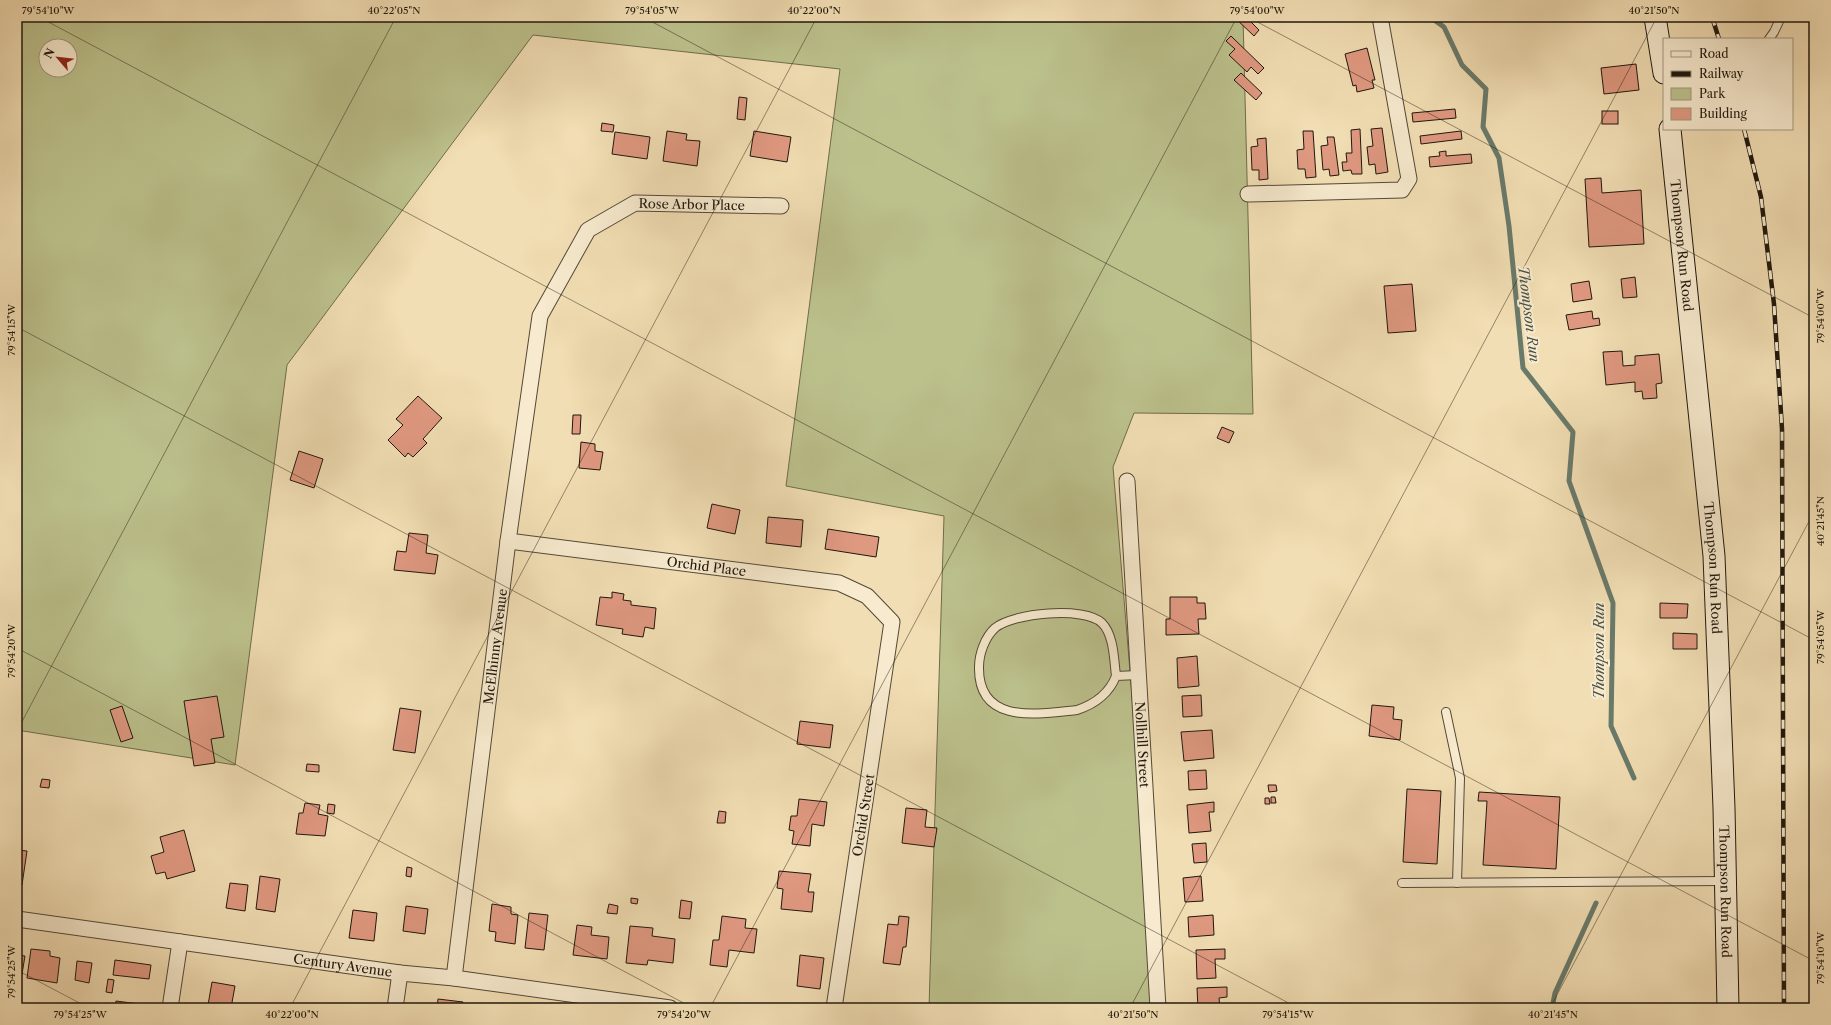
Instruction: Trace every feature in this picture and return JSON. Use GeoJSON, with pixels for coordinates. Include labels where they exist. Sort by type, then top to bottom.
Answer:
{"type":"FeatureCollection","features":[{"type":"Feature","properties":{"kind":"street"},"geometry":{"type":"LineString","coordinates":[[1248,194],[1402,190],[1409,179],[1380,17]]}},
{"type":"Feature","properties":{"kind":"street"},"geometry":{"type":"LineString","coordinates":[[1655,17],[1663,67]]}},
{"type":"Feature","properties":{"kind":"street","name":"Thompson Run Road"},"geometry":{"type":"LineString","coordinates":[[1670,130],[1714,556],[1728,1008]]}},
{"type":"Feature","properties":{"kind":"street","name":"Rose Arbor Place"},"geometry":{"type":"LineString","coordinates":[[540,316],[588,230],[635,203],[781,206]]}},
{"type":"Feature","properties":{"kind":"street","name":"McElhinny Avenue"},"geometry":{"type":"LineString","coordinates":[[454,978],[508,541],[540,316]]}},
{"type":"Feature","properties":{"kind":"street","name":"Nollhill Street"},"geometry":{"type":"LineString","coordinates":[[1127,481],[1158,1008]]}},
{"type":"Feature","properties":{"kind":"street","name":"Orchid Place"},"geometry":{"type":"LineString","coordinates":[[508,541],[839,583],[867,596],[892,622]]}},
{"type":"Feature","properties":{"kind":"street","name":"Orchid Street"},"geometry":{"type":"LineString","coordinates":[[834,1008],[892,622]]}},
{"type":"Feature","properties":{"kind":"street","name":"Century Avenue"},"geometry":{"type":"LineString","coordinates":[[17,919],[400,973],[454,978],[620,1005],[670,1008]]}},
{"type":"Feature","properties":{"kind":"street"},"geometry":{"type":"LineString","coordinates":[[170,1008],[180,942]]}},
{"type":"Feature","properties":{"kind":"street"},"geometry":{"type":"LineString","coordinates":[[395,1008],[400,973]]}},
{"type":"Feature","properties":{"kind":"lane"},"geometry":{"type":"LineString","coordinates":[[1770,38],[1781,17]]}},
{"type":"Feature","properties":{"kind":"lane"},"geometry":{"type":"LineString","coordinates":[[1078,613],[1095,618],[1108,631],[1116,676],[1113,684],[1106,692],[1087,707],[1059,712],[1010,712],[993,705],[986,698],[980,681],[979,663],[982,648],[991,633],[1011,619],[1027,615],[1078,613]]}},
{"type":"Feature","properties":{"kind":"lane"},"geometry":{"type":"LineString","coordinates":[[1116,676],[1138,675]]}},
{"type":"Feature","properties":{"kind":"lane"},"geometry":{"type":"LineString","coordinates":[[1446,712],[1460,778],[1457,883]]}},
{"type":"Feature","properties":{"kind":"lane"},"geometry":{"type":"LineString","coordinates":[[1402,883],[1725,881]]}},
{"type":"Feature","properties":{"kind":"green space"},"geometry":{"type":"Polygon","coordinates":[[[17,17],[1243,17],[1253,414],[1134,413],[1113,467],[1158,1008],[929,1008],[944,516],[786,486],[840,69],[533,35],[287,365],[235,765],[17,730],[17,17]]]}},
{"type":"Feature","properties":{"kind":"building"},"geometry":{"type":"Polygon","coordinates":[[[1234,17],[1246,17],[1259,30],[1254,36],[1234,17]]]}},
{"type":"Feature","properties":{"kind":"building"},"geometry":{"type":"Polygon","coordinates":[[[1231,36],[1264,68],[1258,74],[1251,67],[1247,72],[1229,55],[1235,49],[1226,41],[1231,36]]]}},
{"type":"Feature","properties":{"kind":"building"},"geometry":{"type":"Polygon","coordinates":[[[1367,48],[1375,80],[1372,80],[1374,88],[1357,92],[1356,85],[1353,86],[1345,54],[1367,48]]]}},
{"type":"Feature","properties":{"kind":"building"},"geometry":{"type":"Polygon","coordinates":[[[1636,64],[1639,90],[1604,94],[1601,68],[1636,64]]]}},
{"type":"Feature","properties":{"kind":"building"},"geometry":{"type":"Polygon","coordinates":[[[1241,73],[1262,93],[1256,100],[1234,80],[1241,73]]]}},
{"type":"Feature","properties":{"kind":"building"},"geometry":{"type":"Polygon","coordinates":[[[739,97],[747,98],[745,120],[737,119],[739,97]]]}},
{"type":"Feature","properties":{"kind":"building"},"geometry":{"type":"Polygon","coordinates":[[[1455,109],[1456,118],[1413,122],[1412,113],[1455,109]]]}},
{"type":"Feature","properties":{"kind":"building"},"geometry":{"type":"Polygon","coordinates":[[[1602,111],[1618,111],[1618,124],[1602,124],[1602,111]]]}},
{"type":"Feature","properties":{"kind":"building"},"geometry":{"type":"Polygon","coordinates":[[[602,123],[614,125],[613,132],[601,131],[602,123]]]}},
{"type":"Feature","properties":{"kind":"building"},"geometry":{"type":"Polygon","coordinates":[[[1382,128],[1388,172],[1376,174],[1375,164],[1369,165],[1367,147],[1373,146],[1371,129],[1382,128]]]}},
{"type":"Feature","properties":{"kind":"building"},"geometry":{"type":"Polygon","coordinates":[[[1360,129],[1362,174],[1352,174],[1351,170],[1343,171],[1342,162],[1347,162],[1346,153],[1352,153],[1351,130],[1360,129]]]}},
{"type":"Feature","properties":{"kind":"building"},"geometry":{"type":"Polygon","coordinates":[[[667,131],[687,134],[686,140],[700,141],[697,166],[663,161],[667,131]]]}},
{"type":"Feature","properties":{"kind":"building"},"geometry":{"type":"Polygon","coordinates":[[[754,131],[791,137],[787,162],[750,156],[754,131]]]}},
{"type":"Feature","properties":{"kind":"building"},"geometry":{"type":"Polygon","coordinates":[[[1303,131],[1313,131],[1316,177],[1306,178],[1305,169],[1298,169],[1297,150],[1304,149],[1303,131]]]}},
{"type":"Feature","properties":{"kind":"building"},"geometry":{"type":"Polygon","coordinates":[[[1461,131],[1462,139],[1421,144],[1420,136],[1461,131]]]}},
{"type":"Feature","properties":{"kind":"building"},"geometry":{"type":"Polygon","coordinates":[[[615,132],[650,137],[647,159],[612,154],[615,132]]]}},
{"type":"Feature","properties":{"kind":"building"},"geometry":{"type":"Polygon","coordinates":[[[1327,137],[1334,137],[1339,175],[1330,176],[1329,169],[1323,170],[1321,146],[1328,145],[1327,137]]]}},
{"type":"Feature","properties":{"kind":"building"},"geometry":{"type":"Polygon","coordinates":[[[1266,138],[1268,179],[1259,180],[1259,170],[1252,170],[1251,147],[1258,146],[1257,139],[1266,138]]]}},
{"type":"Feature","properties":{"kind":"building"},"geometry":{"type":"Polygon","coordinates":[[[1446,151],[1446,156],[1471,154],[1472,163],[1430,167],[1429,157],[1440,156],[1439,152],[1446,151]]]}},
{"type":"Feature","properties":{"kind":"building"},"geometry":{"type":"Polygon","coordinates":[[[1601,178],[1602,193],[1641,190],[1644,244],[1589,247],[1585,179],[1601,178]]]}},
{"type":"Feature","properties":{"kind":"building"},"geometry":{"type":"Polygon","coordinates":[[[1635,277],[1637,297],[1623,298],[1621,279],[1635,277]]]}},
{"type":"Feature","properties":{"kind":"building"},"geometry":{"type":"Polygon","coordinates":[[[1589,281],[1592,299],[1573,302],[1571,284],[1589,281]]]}},
{"type":"Feature","properties":{"kind":"building"},"geometry":{"type":"Polygon","coordinates":[[[1412,284],[1416,331],[1388,333],[1384,286],[1412,284]]]}},
{"type":"Feature","properties":{"kind":"building"},"geometry":{"type":"Polygon","coordinates":[[[1592,311],[1593,319],[1599,318],[1600,325],[1569,330],[1566,315],[1592,311]]]}},
{"type":"Feature","properties":{"kind":"building"},"geometry":{"type":"Polygon","coordinates":[[[1622,351],[1623,366],[1635,365],[1635,356],[1659,354],[1662,383],[1656,384],[1657,398],[1643,399],[1642,391],[1635,392],[1635,382],[1606,385],[1603,352],[1622,351]]]}},
{"type":"Feature","properties":{"kind":"building"},"geometry":{"type":"Polygon","coordinates":[[[418,396],[442,418],[423,439],[427,443],[413,457],[408,453],[405,457],[388,440],[403,425],[396,419],[418,396]]]}},
{"type":"Feature","properties":{"kind":"building"},"geometry":{"type":"Polygon","coordinates":[[[573,415],[581,415],[580,434],[572,434],[573,415]]]}},
{"type":"Feature","properties":{"kind":"building"},"geometry":{"type":"Polygon","coordinates":[[[1222,427],[1234,432],[1229,443],[1217,438],[1222,427]]]}},
{"type":"Feature","properties":{"kind":"building"},"geometry":{"type":"Polygon","coordinates":[[[581,442],[595,444],[595,451],[603,452],[600,470],[579,468],[581,442]]]}},
{"type":"Feature","properties":{"kind":"building"},"geometry":{"type":"Polygon","coordinates":[[[299,451],[323,459],[314,488],[290,480],[299,451]]]}},
{"type":"Feature","properties":{"kind":"building"},"geometry":{"type":"Polygon","coordinates":[[[712,504],[740,510],[735,534],[707,528],[712,504]]]}},
{"type":"Feature","properties":{"kind":"building"},"geometry":{"type":"Polygon","coordinates":[[[768,517],[803,520],[801,547],[766,543],[768,517]]]}},
{"type":"Feature","properties":{"kind":"building"},"geometry":{"type":"Polygon","coordinates":[[[828,529],[879,537],[876,557],[825,549],[828,529]]]}},
{"type":"Feature","properties":{"kind":"building"},"geometry":{"type":"Polygon","coordinates":[[[409,533],[428,535],[426,553],[438,555],[435,574],[394,570],[397,551],[406,552],[409,533]]]}},
{"type":"Feature","properties":{"kind":"building"},"geometry":{"type":"Polygon","coordinates":[[[612,592],[624,594],[623,600],[631,601],[631,605],[656,608],[654,629],[645,627],[643,637],[622,634],[623,629],[596,625],[600,597],[612,598],[612,592]]]}},
{"type":"Feature","properties":{"kind":"building"},"geometry":{"type":"Polygon","coordinates":[[[1170,597],[1197,597],[1197,603],[1205,603],[1206,619],[1198,619],[1199,634],[1166,635],[1166,619],[1170,619],[1170,597]]]}},
{"type":"Feature","properties":{"kind":"building"},"geometry":{"type":"Polygon","coordinates":[[[1660,603],[1688,604],[1687,618],[1660,618],[1660,603]]]}},
{"type":"Feature","properties":{"kind":"building"},"geometry":{"type":"Polygon","coordinates":[[[1673,633],[1697,634],[1697,649],[1673,649],[1673,633]]]}},
{"type":"Feature","properties":{"kind":"building"},"geometry":{"type":"Polygon","coordinates":[[[1197,656],[1199,686],[1178,688],[1177,658],[1197,656]]]}},
{"type":"Feature","properties":{"kind":"building"},"geometry":{"type":"Polygon","coordinates":[[[1201,695],[1202,716],[1183,717],[1182,696],[1201,695]]]}},
{"type":"Feature","properties":{"kind":"building"},"geometry":{"type":"Polygon","coordinates":[[[217,696],[224,737],[211,739],[215,763],[194,766],[184,701],[217,696]]]}},
{"type":"Feature","properties":{"kind":"building"},"geometry":{"type":"Polygon","coordinates":[[[1372,705],[1394,707],[1393,719],[1402,720],[1400,740],[1369,736],[1372,705]]]}},
{"type":"Feature","properties":{"kind":"building"},"geometry":{"type":"Polygon","coordinates":[[[122,706],[133,738],[121,742],[110,710],[122,706]]]}},
{"type":"Feature","properties":{"kind":"building"},"geometry":{"type":"Polygon","coordinates":[[[400,708],[421,711],[415,753],[393,750],[400,708]]]}},
{"type":"Feature","properties":{"kind":"building"},"geometry":{"type":"Polygon","coordinates":[[[800,721],[833,725],[830,748],[797,744],[800,721]]]}},
{"type":"Feature","properties":{"kind":"building"},"geometry":{"type":"Polygon","coordinates":[[[1212,730],[1214,758],[1184,761],[1181,732],[1212,730]]]}},
{"type":"Feature","properties":{"kind":"building"},"geometry":{"type":"Polygon","coordinates":[[[307,764],[319,765],[319,772],[306,771],[307,764]]]}},
{"type":"Feature","properties":{"kind":"building"},"geometry":{"type":"Polygon","coordinates":[[[1206,770],[1207,789],[1189,790],[1188,771],[1206,770]]]}},
{"type":"Feature","properties":{"kind":"building"},"geometry":{"type":"Polygon","coordinates":[[[42,779],[50,780],[49,788],[40,787],[42,779]]]}},
{"type":"Feature","properties":{"kind":"building"},"geometry":{"type":"Polygon","coordinates":[[[1268,785],[1276,785],[1277,791],[1269,792],[1268,785]]]}},
{"type":"Feature","properties":{"kind":"building"},"geometry":{"type":"Polygon","coordinates":[[[1407,789],[1441,791],[1437,864],[1403,862],[1407,789]]]}},
{"type":"Feature","properties":{"kind":"building"},"geometry":{"type":"Polygon","coordinates":[[[1479,792],[1560,797],[1556,869],[1483,865],[1487,801],[1478,801],[1479,792]]]}},
{"type":"Feature","properties":{"kind":"building"},"geometry":{"type":"Polygon","coordinates":[[[1271,797],[1275,797],[1276,803],[1271,803],[1271,797]]]}},
{"type":"Feature","properties":{"kind":"building"},"geometry":{"type":"Polygon","coordinates":[[[1265,798],[1269,798],[1270,804],[1265,804],[1265,798]]]}},
{"type":"Feature","properties":{"kind":"building"},"geometry":{"type":"Polygon","coordinates":[[[799,799],[827,802],[824,826],[812,824],[810,846],[792,844],[794,831],[789,830],[791,816],[797,816],[799,799]]]}},
{"type":"Feature","properties":{"kind":"building"},"geometry":{"type":"Polygon","coordinates":[[[1214,802],[1214,812],[1209,812],[1211,831],[1189,833],[1187,805],[1214,802]]]}},
{"type":"Feature","properties":{"kind":"building"},"geometry":{"type":"Polygon","coordinates":[[[305,803],[320,805],[318,814],[328,816],[325,836],[296,834],[299,813],[303,813],[305,803]]]}},
{"type":"Feature","properties":{"kind":"building"},"geometry":{"type":"Polygon","coordinates":[[[328,804],[335,805],[334,814],[327,813],[328,804]]]}},
{"type":"Feature","properties":{"kind":"building"},"geometry":{"type":"Polygon","coordinates":[[[906,808],[927,810],[925,827],[937,828],[934,847],[902,843],[906,808]]]}},
{"type":"Feature","properties":{"kind":"building"},"geometry":{"type":"Polygon","coordinates":[[[719,811],[726,812],[725,823],[717,823],[719,811]]]}},
{"type":"Feature","properties":{"kind":"building"},"geometry":{"type":"Polygon","coordinates":[[[184,830],[195,871],[167,879],[165,872],[156,874],[151,856],[164,852],[160,837],[184,830]]]}},
{"type":"Feature","properties":{"kind":"building"},"geometry":{"type":"Polygon","coordinates":[[[1206,843],[1207,862],[1194,863],[1192,844],[1206,843]]]}},
{"type":"Feature","properties":{"kind":"building"},"geometry":{"type":"Polygon","coordinates":[[[17,850],[27,851],[22,885],[17,884],[17,850]]]}},
{"type":"Feature","properties":{"kind":"building"},"geometry":{"type":"Polygon","coordinates":[[[407,867],[412,868],[411,877],[406,876],[407,867]]]}},
{"type":"Feature","properties":{"kind":"building"},"geometry":{"type":"Polygon","coordinates":[[[779,871],[811,874],[808,892],[814,892],[812,912],[781,909],[783,889],[777,888],[779,871]]]}},
{"type":"Feature","properties":{"kind":"building"},"geometry":{"type":"Polygon","coordinates":[[[260,876],[280,879],[275,912],[256,909],[260,876]]]}},
{"type":"Feature","properties":{"kind":"building"},"geometry":{"type":"Polygon","coordinates":[[[1201,876],[1203,901],[1185,902],[1183,878],[1201,876]]]}},
{"type":"Feature","properties":{"kind":"building"},"geometry":{"type":"Polygon","coordinates":[[[230,883],[248,885],[245,911],[226,908],[230,883]]]}},
{"type":"Feature","properties":{"kind":"building"},"geometry":{"type":"Polygon","coordinates":[[[631,898],[638,899],[637,904],[631,903],[631,898]]]}},
{"type":"Feature","properties":{"kind":"building"},"geometry":{"type":"Polygon","coordinates":[[[681,900],[692,902],[690,919],[679,918],[681,900]]]}},
{"type":"Feature","properties":{"kind":"building"},"geometry":{"type":"Polygon","coordinates":[[[492,904],[511,907],[511,914],[518,915],[515,944],[495,941],[496,932],[489,931],[492,904]]]}},
{"type":"Feature","properties":{"kind":"building"},"geometry":{"type":"Polygon","coordinates":[[[609,904],[618,906],[617,914],[607,913],[609,904]]]}},
{"type":"Feature","properties":{"kind":"building"},"geometry":{"type":"Polygon","coordinates":[[[406,906],[428,909],[425,934],[403,931],[406,906]]]}},
{"type":"Feature","properties":{"kind":"building"},"geometry":{"type":"Polygon","coordinates":[[[353,910],[377,913],[374,941],[349,938],[353,910]]]}},
{"type":"Feature","properties":{"kind":"building"},"geometry":{"type":"Polygon","coordinates":[[[529,913],[548,915],[544,950],[525,948],[529,913]]]}},
{"type":"Feature","properties":{"kind":"building"},"geometry":{"type":"Polygon","coordinates":[[[1213,915],[1214,935],[1189,937],[1188,917],[1213,915]]]}},
{"type":"Feature","properties":{"kind":"building"},"geometry":{"type":"Polygon","coordinates":[[[722,916],[746,919],[745,928],[757,929],[754,953],[729,950],[727,967],[710,965],[713,940],[719,940],[722,916]]]}},
{"type":"Feature","properties":{"kind":"building"},"geometry":{"type":"Polygon","coordinates":[[[899,916],[909,917],[906,947],[903,947],[900,965],[883,963],[888,924],[898,925],[899,916]]]}},
{"type":"Feature","properties":{"kind":"building"},"geometry":{"type":"Polygon","coordinates":[[[577,925],[592,927],[591,935],[609,937],[607,959],[573,955],[577,925]]]}},
{"type":"Feature","properties":{"kind":"building"},"geometry":{"type":"Polygon","coordinates":[[[630,926],[653,928],[652,936],[675,939],[673,963],[648,960],[647,965],[626,963],[630,926]]]}},
{"type":"Feature","properties":{"kind":"building"},"geometry":{"type":"Polygon","coordinates":[[[31,949],[50,951],[50,956],[60,958],[57,983],[27,978],[31,949]]]}},
{"type":"Feature","properties":{"kind":"building"},"geometry":{"type":"Polygon","coordinates":[[[1225,949],[1225,959],[1215,959],[1216,978],[1197,979],[1196,950],[1225,949]]]}},
{"type":"Feature","properties":{"kind":"building"},"geometry":{"type":"Polygon","coordinates":[[[17,955],[25,956],[21,980],[17,980],[17,955]]]}},
{"type":"Feature","properties":{"kind":"building"},"geometry":{"type":"Polygon","coordinates":[[[800,955],[824,958],[820,989],[797,986],[800,955]]]}},
{"type":"Feature","properties":{"kind":"building"},"geometry":{"type":"Polygon","coordinates":[[[115,960],[151,965],[149,979],[113,975],[115,960]]]}},
{"type":"Feature","properties":{"kind":"building"},"geometry":{"type":"Polygon","coordinates":[[[77,961],[92,963],[89,983],[75,980],[77,961]]]}},
{"type":"Feature","properties":{"kind":"building"},"geometry":{"type":"Polygon","coordinates":[[[108,979],[114,980],[112,993],[106,992],[108,979]]]}},
{"type":"Feature","properties":{"kind":"building"},"geometry":{"type":"Polygon","coordinates":[[[212,982],[235,986],[231,1008],[208,1005],[212,982]]]}},
{"type":"Feature","properties":{"kind":"building"},"geometry":{"type":"Polygon","coordinates":[[[1227,987],[1227,997],[1219,998],[1220,1008],[1198,1008],[1197,988],[1227,987]]]}},
{"type":"Feature","properties":{"kind":"building"},"geometry":{"type":"Polygon","coordinates":[[[438,999],[463,1002],[462,1008],[437,1008],[438,999]]]}},
{"type":"Feature","properties":{"kind":"building"},"geometry":{"type":"Polygon","coordinates":[[[116,1001],[139,1004],[138,1008],[115,1008],[116,1001]]]}},
{"type":"Feature","properties":{"kind":"waterway","name":"Thompson Run"},"geometry":{"type":"LineString","coordinates":[[1430,17],[1444,27],[1462,65],[1486,89],[1483,127],[1499,158],[1509,226],[1523,368],[1573,432],[1569,481],[1613,603],[1611,726],[1634,778]]}},
{"type":"Feature","properties":{"kind":"waterway","name":"Thompson Run"},"geometry":{"type":"LineString","coordinates":[[1552,1008],[1555,993],[1596,903]]}},
{"type":"Feature","properties":{"kind":"railway"},"geometry":{"type":"LineString","coordinates":[[1712,17],[1719,38]]}},
{"type":"Feature","properties":{"kind":"railway"},"geometry":{"type":"LineString","coordinates":[[1744,130],[1761,197],[1774,304],[1782,429],[1784,1008]]}}]}
